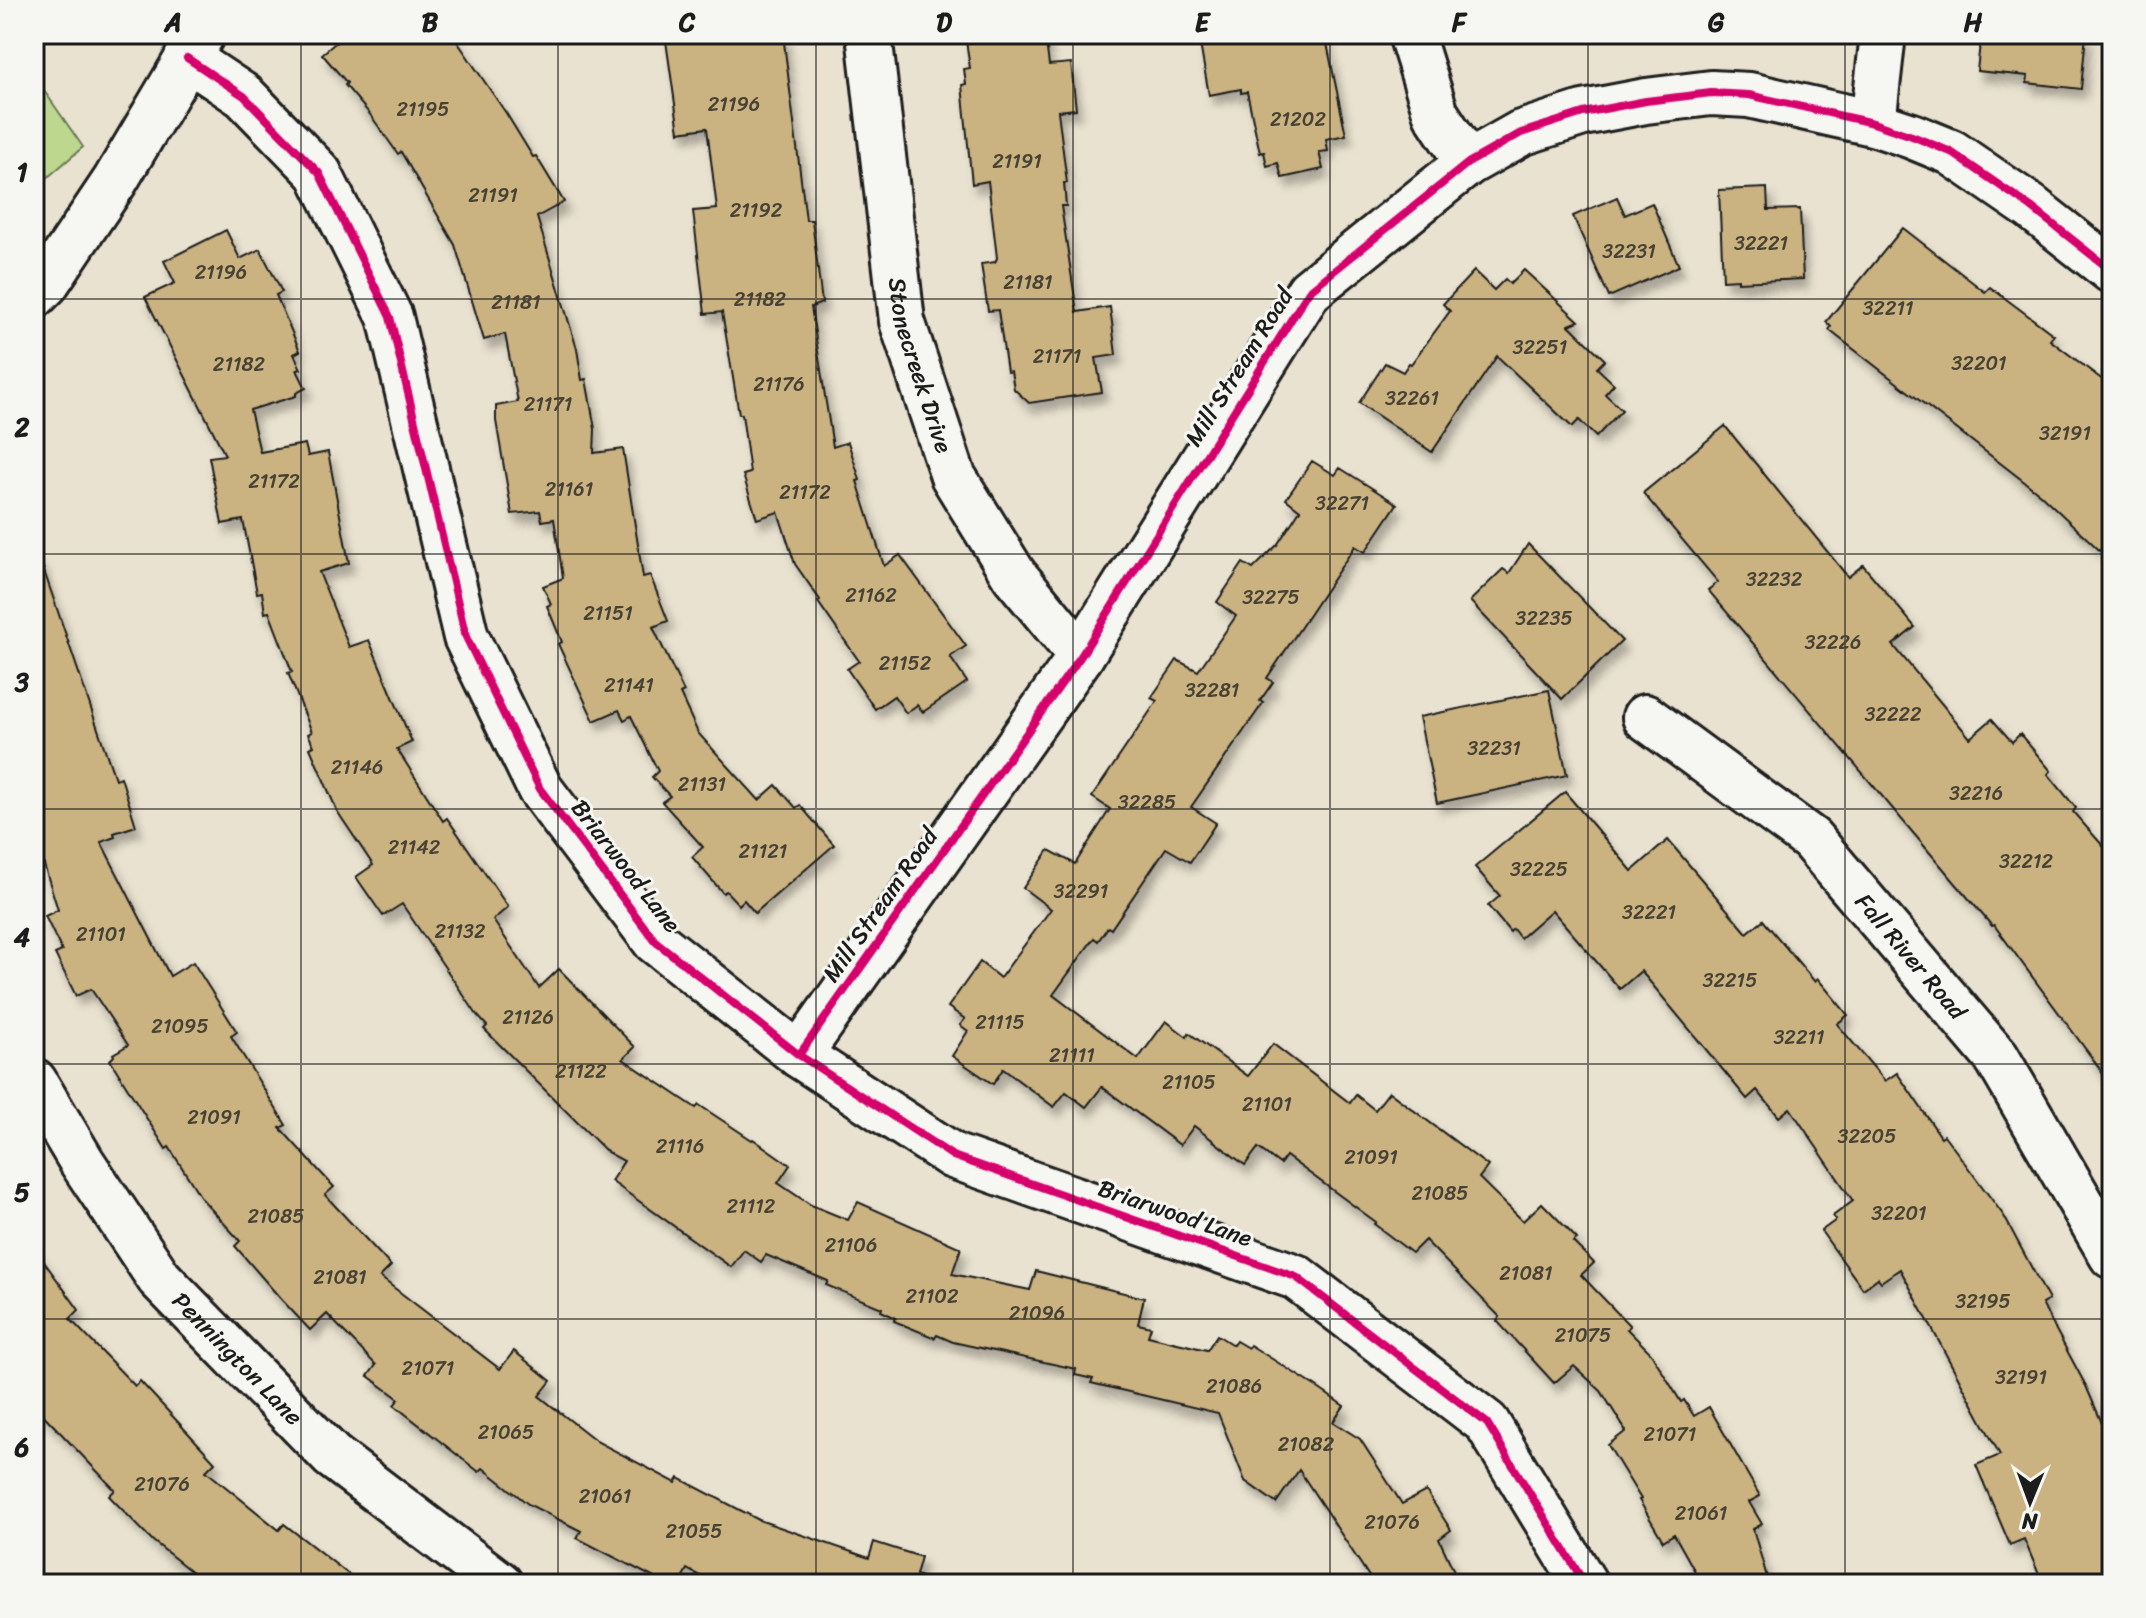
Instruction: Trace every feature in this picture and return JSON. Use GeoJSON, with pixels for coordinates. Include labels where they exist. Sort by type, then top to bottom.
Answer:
{"type":"FeatureCollection","features":[{"type":"Feature","properties":{"kind":"street","name":"Stonecreek Drive"},"geometry":{"type":"LineString","coordinates":[[869,34],[902,321],[953,476],[1014,575],[1081,656]]}},
{"type":"Feature","properties":{"kind":"street"},"geometry":{"type":"LineString","coordinates":[[1411,34],[1436,114],[1468,163]]}},
{"type":"Feature","properties":{"kind":"street"},"geometry":{"type":"LineString","coordinates":[[1873,123],[1883,34]]}},
{"type":"Feature","properties":{"kind":"street"},"geometry":{"type":"LineString","coordinates":[[34,296],[46,284],[115,181],[194,46]]}},
{"type":"Feature","properties":{"kind":"street","name":"Briarwood Lane"},"geometry":{"type":"LineString","coordinates":[[194,46],[319,173],[390,317],[466,637],[540,789],[655,941],[799,1055],[953,1156],[1296,1277],[1487,1423],[1585,1584]]}},
{"type":"Feature","properties":{"kind":"street","name":"Mill Stream Road"},"geometry":{"type":"LineString","coordinates":[[799,1055],[1081,656],[1309,291],[1468,163],[1521,133],[1583,113],[1711,93],[1749,95],[1873,123],[1951,152],[2031,207],[2112,271]]}},
{"type":"Feature","properties":{"kind":"street","name":"Fall River Road"},"geometry":{"type":"LineString","coordinates":[[1645,717],[1811,839],[1997,1058],[2112,1256]]}},
{"type":"Feature","properties":{"kind":"street","name":"Pennington Lane"},"geometry":{"type":"LineString","coordinates":[[34,1081],[82,1162],[159,1278],[332,1456],[498,1584]]}},
{"type":"Feature","properties":{"kind":"green space"},"geometry":{"type":"Polygon","coordinates":[[[34,76],[83,147],[34,189],[34,76]]]}},
{"type":"Feature","properties":{"kind":"building"},"geometry":{"type":"Polygon","coordinates":[[[346,34],[452,34],[564,202],[537,217],[577,349],[582,380],[586,379],[595,429],[594,453],[623,449],[643,577],[650,575],[668,621],[653,627],[684,692],[680,694],[698,733],[759,800],[776,785],[796,808],[800,805],[834,845],[755,913],[744,900],[739,905],[726,891],[723,893],[692,857],[703,847],[662,802],[670,796],[652,777],[658,771],[631,716],[624,720],[619,710],[594,721],[558,644],[562,642],[547,606],[551,604],[543,586],[563,578],[554,519],[542,521],[540,511],[512,514],[496,421],[496,406],[518,402],[505,334],[484,340],[455,245],[401,152],[398,154],[322,54],[346,34]]]}},
{"type":"Feature","properties":{"kind":"building"},"geometry":{"type":"Polygon","coordinates":[[[665,34],[783,34],[806,220],[812,220],[822,303],[811,307],[833,447],[848,442],[884,566],[900,555],[966,646],[950,657],[967,682],[923,712],[917,705],[906,713],[894,696],[875,709],[847,669],[859,661],[795,564],[778,512],[757,519],[743,475],[750,473],[722,312],[705,314],[693,211],[717,209],[707,128],[679,132],[665,34]]]}},
{"type":"Feature","properties":{"kind":"building"},"geometry":{"type":"Polygon","coordinates":[[[1045,34],[1049,65],[1071,63],[1076,109],[1058,111],[1067,183],[1064,183],[1066,206],[1061,206],[1077,312],[1110,307],[1116,355],[1096,358],[1102,392],[1029,403],[1014,389],[1011,371],[1007,372],[998,310],[988,311],[981,264],[995,262],[997,258],[988,181],[972,184],[962,85],[966,84],[964,69],[970,68],[966,41],[1045,34]]]}},
{"type":"Feature","properties":{"kind":"building"},"geometry":{"type":"Polygon","coordinates":[[[1228,34],[1325,34],[1346,135],[1326,139],[1328,151],[1319,152],[1323,169],[1282,178],[1278,163],[1267,166],[1264,152],[1260,153],[1247,92],[1241,93],[1241,89],[1209,95],[1200,44],[1229,38],[1228,34]]]}},
{"type":"Feature","properties":{"kind":"building"},"geometry":{"type":"Polygon","coordinates":[[[1981,34],[2086,34],[2081,89],[2027,83],[2028,76],[1977,71],[1981,34]]]}},
{"type":"Feature","properties":{"kind":"building"},"geometry":{"type":"Polygon","coordinates":[[[1767,188],[1768,210],[1800,209],[1803,279],[1723,280],[1719,190],[1767,188]]]}},
{"type":"Feature","properties":{"kind":"building"},"geometry":{"type":"Polygon","coordinates":[[[1617,197],[1625,215],[1652,203],[1679,266],[1609,297],[1573,216],[1617,197]]]}},
{"type":"Feature","properties":{"kind":"building"},"geometry":{"type":"Polygon","coordinates":[[[1903,228],[1985,292],[1990,287],[2054,335],[2050,340],[2112,387],[2112,562],[2040,494],[1829,330],[1831,327],[1826,322],[1903,228]]]}},
{"type":"Feature","properties":{"kind":"building"},"geometry":{"type":"Polygon","coordinates":[[[226,230],[240,259],[260,249],[282,292],[276,295],[300,351],[294,354],[301,369],[297,370],[306,388],[296,396],[250,410],[260,452],[305,444],[308,456],[328,452],[349,563],[319,572],[349,647],[369,640],[412,742],[397,749],[443,821],[447,818],[508,907],[493,920],[539,988],[559,969],[635,1047],[623,1059],[790,1165],[778,1183],[811,1205],[848,1220],[858,1202],[961,1248],[952,1274],[1030,1290],[1036,1271],[1144,1298],[1138,1324],[1151,1327],[1148,1336],[1207,1350],[1217,1335],[1233,1345],[1236,1341],[1248,1348],[1250,1345],[1315,1386],[1344,1406],[1333,1422],[1360,1439],[1402,1504],[1426,1491],[1451,1530],[1439,1539],[1460,1584],[1374,1584],[1299,1470],[1276,1503],[1245,1481],[1218,1413],[1091,1383],[1093,1379],[1075,1375],[1076,1369],[953,1342],[937,1335],[935,1338],[894,1321],[896,1318],[881,1311],[882,1308],[826,1285],[828,1281],[766,1255],[761,1262],[744,1250],[731,1267],[611,1181],[624,1161],[607,1152],[484,1029],[487,1026],[402,904],[383,916],[356,877],[373,865],[337,811],[310,748],[314,746],[308,734],[312,732],[288,673],[292,672],[269,612],[265,613],[262,592],[257,593],[243,520],[222,524],[209,457],[225,455],[145,297],[175,283],[164,261],[226,230]]]}},
{"type":"Feature","properties":{"kind":"building"},"geometry":{"type":"Polygon","coordinates":[[[1524,270],[1579,321],[1569,325],[1605,360],[1597,368],[1614,384],[1605,394],[1622,410],[1596,437],[1579,420],[1572,427],[1497,356],[1432,452],[1359,403],[1385,363],[1403,372],[1411,364],[1450,311],[1443,304],[1474,271],[1494,290],[1505,279],[1510,284],[1524,270]]]}},
{"type":"Feature","properties":{"kind":"building"},"geometry":{"type":"Polygon","coordinates":[[[1725,426],[1848,577],[1863,565],[1915,627],[1893,645],[1970,738],[1992,719],[2012,742],[2020,734],[2051,771],[2048,774],[2076,808],[2073,812],[2112,856],[2112,1085],[1994,925],[1708,590],[1718,582],[1643,493],[1725,426]]]}},
{"type":"Feature","properties":{"kind":"building"},"geometry":{"type":"Polygon","coordinates":[[[1312,461],[1335,475],[1340,468],[1397,504],[1365,552],[1355,546],[1267,678],[1273,682],[1260,701],[1263,703],[1191,807],[1216,823],[1190,862],[1166,848],[1111,929],[1108,927],[1098,941],[1094,938],[1053,995],[1138,1059],[1166,1021],[1187,1037],[1189,1033],[1248,1076],[1273,1044],[1350,1103],[1356,1095],[1375,1110],[1389,1092],[1488,1166],[1479,1178],[1523,1221],[1542,1203],[1577,1239],[1573,1242],[1594,1263],[1581,1275],[1630,1326],[1627,1329],[1651,1353],[1681,1402],[1684,1400],[1694,1416],[1709,1407],[1760,1496],[1749,1502],[1762,1524],[1753,1529],[1769,1584],[1702,1584],[1674,1534],[1663,1541],[1608,1445],[1626,1431],[1601,1391],[1574,1366],[1554,1383],[1497,1321],[1500,1317],[1425,1240],[1412,1253],[1374,1224],[1376,1222],[1286,1156],[1280,1164],[1258,1148],[1245,1165],[1194,1126],[1180,1145],[1102,1087],[1086,1107],[1066,1092],[1054,1107],[1003,1069],[993,1084],[952,1056],[968,1031],[960,1025],[965,1019],[948,1007],[980,962],[1000,978],[1051,909],[1023,888],[1049,850],[1075,864],[1110,809],[1092,797],[1157,701],[1151,698],[1177,660],[1198,671],[1236,616],[1217,602],[1243,563],[1253,569],[1277,545],[1300,510],[1286,499],[1312,461]]]}},
{"type":"Feature","properties":{"kind":"building"},"geometry":{"type":"Polygon","coordinates":[[[1528,544],[1622,641],[1562,699],[1470,601],[1503,569],[1509,573],[1528,544]]]}},
{"type":"Feature","properties":{"kind":"building"},"geometry":{"type":"Polygon","coordinates":[[[40,559],[115,779],[121,777],[136,826],[114,833],[115,837],[101,842],[170,976],[193,962],[237,1032],[231,1036],[286,1125],[280,1128],[334,1187],[325,1195],[391,1266],[380,1277],[500,1369],[514,1351],[551,1381],[539,1396],[598,1442],[676,1483],[679,1478],[759,1520],[869,1558],[874,1542],[921,1557],[916,1575],[927,1579],[926,1584],[715,1584],[687,1569],[679,1584],[666,1584],[577,1538],[581,1531],[528,1504],[483,1468],[479,1472],[394,1405],[399,1399],[368,1376],[376,1365],[327,1314],[310,1330],[235,1246],[240,1241],[202,1199],[169,1147],[166,1149],[110,1060],[113,1054],[128,1045],[91,989],[76,996],[55,954],[62,951],[45,916],[58,910],[40,852],[34,853],[34,560],[40,559]]]}},
{"type":"Feature","properties":{"kind":"building"},"geometry":{"type":"Polygon","coordinates":[[[1549,690],[1567,775],[1437,803],[1419,717],[1549,690]]]}},
{"type":"Feature","properties":{"kind":"building"},"geometry":{"type":"Polygon","coordinates":[[[1565,792],[1632,871],[1668,840],[1747,933],[1763,920],[1815,982],[1818,979],[1848,1015],[1837,1024],[1885,1081],[1897,1073],[1941,1137],[1944,1135],[2004,1216],[2049,1300],[2042,1304],[2086,1386],[2112,1446],[2112,1584],[2043,1584],[2024,1539],[2010,1545],[1976,1465],[2000,1455],[1900,1269],[1881,1282],[1878,1278],[1863,1289],[1821,1231],[1836,1220],[1833,1216],[1853,1201],[1790,1108],[1779,1117],[1757,1090],[1747,1099],[1641,971],[1620,989],[1552,910],[1520,938],[1513,929],[1510,932],[1488,906],[1500,896],[1475,867],[1565,792]]]}},
{"type":"Feature","properties":{"kind":"building"},"geometry":{"type":"Polygon","coordinates":[[[34,1248],[79,1310],[70,1319],[135,1386],[140,1381],[215,1462],[206,1471],[279,1530],[284,1524],[361,1584],[207,1584],[153,1541],[109,1496],[115,1490],[34,1405],[34,1248]]]}},
{"type":"Feature","properties":{"kind":"cycle path"},"geometry":{"type":"LineString","coordinates":[[187,58],[244,96],[319,173],[390,317],[466,637],[540,789],[655,941],[799,1055],[953,1156],[1296,1277],[1487,1423],[1585,1584]]}},
{"type":"Feature","properties":{"kind":"cycle path"},"geometry":{"type":"LineString","coordinates":[[799,1055],[1081,656],[1309,291],[1468,163],[1521,133],[1583,113],[1711,93],[1749,95],[1873,123],[1951,152],[2031,207],[2112,271]]}}]}
